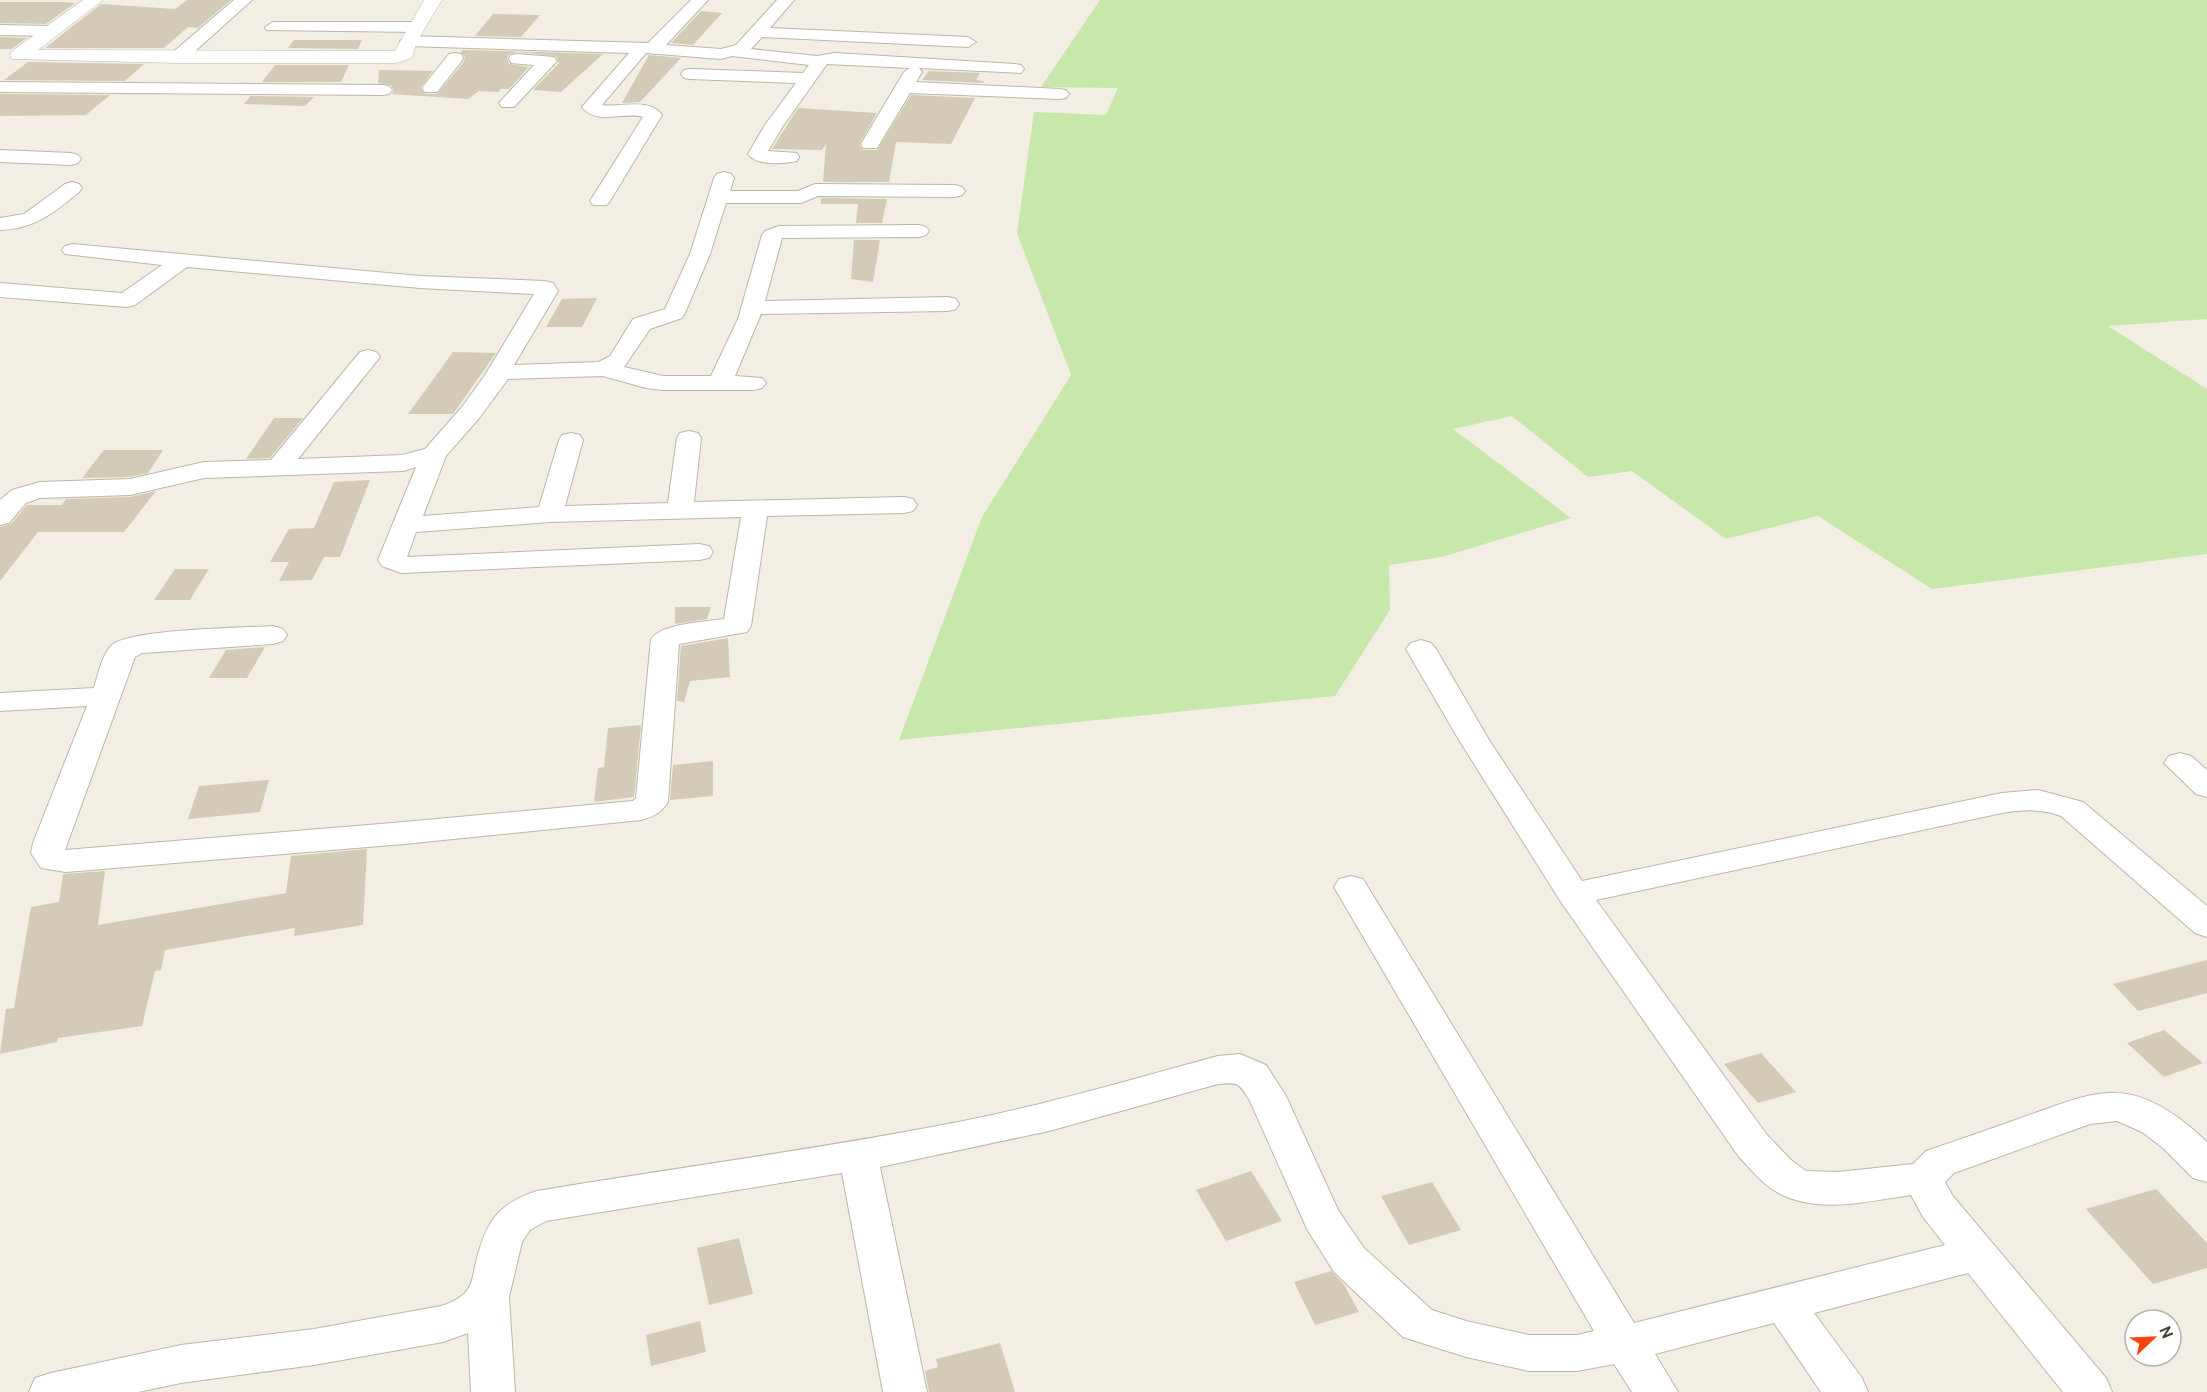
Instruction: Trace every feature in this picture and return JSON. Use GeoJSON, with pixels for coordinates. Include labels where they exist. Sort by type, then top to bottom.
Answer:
{"type":"FeatureCollection","features":[{"type":"Feature","properties":{"kind":"street"},"geometry":{"type":"LineString","coordinates":[[0,67],[94,0]]}},
{"type":"Feature","properties":{"kind":"street"},"geometry":{"type":"LineString","coordinates":[[178,57],[244,0]]}},
{"type":"Feature","properties":{"kind":"street"},"geometry":{"type":"LineString","coordinates":[[397,57],[405,54],[412,34],[433,0]]}},
{"type":"Feature","properties":{"kind":"street"},"geometry":{"type":"LineString","coordinates":[[600,201],[653,115],[646,111],[599,111],[591,107],[647,49],[700,0]]}},
{"type":"Feature","properties":{"kind":"street"},"geometry":{"type":"LineString","coordinates":[[735,52],[742,49],[786,0]]}},
{"type":"Feature","properties":{"kind":"street"},"geometry":{"type":"LineString","coordinates":[[790,158],[757,154],[819,60],[864,20]]}},
{"type":"Feature","properties":{"kind":"street"},"geometry":{"type":"LineString","coordinates":[[273,27],[721,54],[735,52],[819,60],[1016,69]]}},
{"type":"Feature","properties":{"kind":"street"},"geometry":{"type":"LineString","coordinates":[[0,30],[50,31]]}},
{"type":"Feature","properties":{"kind":"street"},"geometry":{"type":"LineString","coordinates":[[757,32],[968,42]]}},
{"type":"Feature","properties":{"kind":"street"},"geometry":{"type":"LineString","coordinates":[[19,55],[397,57],[549,61],[508,103]]}},
{"type":"Feature","properties":{"kind":"street"},"geometry":{"type":"LineString","coordinates":[[431,88],[454,58]]}},
{"type":"Feature","properties":{"kind":"street"},"geometry":{"type":"LineString","coordinates":[[870,144],[918,64]]}},
{"type":"Feature","properties":{"kind":"street"},"geometry":{"type":"LineString","coordinates":[[690,74],[808,79]]}},
{"type":"Feature","properties":{"kind":"street"},"geometry":{"type":"LineString","coordinates":[[0,87],[383,90]]}},
{"type":"Feature","properties":{"kind":"street"},"geometry":{"type":"LineString","coordinates":[[904,87],[1060,94]]}},
{"type":"Feature","properties":{"kind":"street"},"geometry":{"type":"LineString","coordinates":[[0,156],[71,159]]}},
{"type":"Feature","properties":{"kind":"street"},"geometry":{"type":"LineString","coordinates":[[604,369],[618,361],[641,324],[674,313],[700,254],[721,187],[801,197],[816,190],[955,191]]}},
{"type":"Feature","properties":{"kind":"street"},"geometry":{"type":"LineString","coordinates":[[0,224],[28,221],[72,188]]}},
{"type":"Feature","properties":{"kind":"street"},"geometry":{"type":"LineString","coordinates":[[720,383],[752,309],[772,235],[775,233],[919,231]]}},
{"type":"Feature","properties":{"kind":"street"},"geometry":{"type":"LineString","coordinates":[[72,250],[420,282],[544,288],[546,291],[496,376],[471,412],[434,454],[392,560],[401,565],[699,552]]}},
{"type":"Feature","properties":{"kind":"street"},"geometry":{"type":"LineString","coordinates":[[0,290],[128,300],[184,259]]}},
{"type":"Feature","properties":{"kind":"street"},"geometry":{"type":"LineString","coordinates":[[752,309],[948,304]]}},
{"type":"Feature","properties":{"kind":"street"},"geometry":{"type":"LineString","coordinates":[[277,469],[368,357]]}},
{"type":"Feature","properties":{"kind":"street"},"geometry":{"type":"LineString","coordinates":[[496,376],[514,371],[604,369],[646,381],[754,383]]}},
{"type":"Feature","properties":{"kind":"street"},"geometry":{"type":"LineString","coordinates":[[680,511],[689,438]]}},
{"type":"Feature","properties":{"kind":"street"},"geometry":{"type":"LineString","coordinates":[[550,514],[571,440]]}},
{"type":"Feature","properties":{"kind":"street"},"geometry":{"type":"LineString","coordinates":[[0,517],[15,497],[25,492],[130,487],[204,470],[394,464],[434,454]]}},
{"type":"Feature","properties":{"kind":"street"},"geometry":{"type":"LineString","coordinates":[[404,525],[550,514],[904,505]]}},
{"type":"Feature","properties":{"kind":"street"},"geometry":{"type":"LineString","coordinates":[[273,635],[130,647],[122,652],[103,696],[50,843],[48,853],[54,860],[66,861],[392,834],[640,810],[652,802],[665,639],[675,635],[737,626],[755,509]]}},
{"type":"Feature","properties":{"kind":"street"},"geometry":{"type":"LineString","coordinates":[[1421,649],[1474,740],[1573,894],[1753,1146],[1779,1172],[1794,1183],[1814,1190],[1923,1178],[1940,1162],[2088,1110],[2117,1107],[2139,1113],[2156,1122],[2177,1137],[2207,1167]]}},
{"type":"Feature","properties":{"kind":"street"},"geometry":{"type":"LineString","coordinates":[[0,702],[103,696]]}},
{"type":"Feature","properties":{"kind":"street"},"geometry":{"type":"LineString","coordinates":[[2180,763],[2207,787]]}},
{"type":"Feature","properties":{"kind":"street"},"geometry":{"type":"LineString","coordinates":[[1573,894],[2028,798],[2052,800],[2072,809],[2207,926]]}},
{"type":"Feature","properties":{"kind":"street"},"geometry":{"type":"LineString","coordinates":[[1351,887],[1624,1344],[1656,1392]]}},
{"type":"Feature","properties":{"kind":"street"},"geometry":{"type":"LineString","coordinates":[[493,1392],[488,1297],[503,1237],[516,1219],[537,1207],[858,1155],[1024,1122],[1218,1070],[1240,1068],[1253,1075],[1267,1096],[1321,1218],[1349,1260],[1418,1324],[1466,1339],[1529,1353],[1577,1353],[1624,1344],[1976,1254]]}},
{"type":"Feature","properties":{"kind":"street"},"geometry":{"type":"LineString","coordinates":[[858,1155],[905,1392]]}},
{"type":"Feature","properties":{"kind":"street"},"geometry":{"type":"LineString","coordinates":[[1923,1178],[1937,1206],[2090,1392]]}},
{"type":"Feature","properties":{"kind":"street"},"geometry":{"type":"LineString","coordinates":[[51,1392],[181,1364],[314,1347],[444,1324],[469,1314],[488,1297]]}},
{"type":"Feature","properties":{"kind":"street"},"geometry":{"type":"LineString","coordinates":[[1784,1304],[1846,1392]]}},
{"type":"Feature","properties":{"kind":"green space"},"geometry":{"type":"Polygon","coordinates":[[[1100,0],[2207,0],[2207,319],[2108,326],[2207,389],[2207,554],[1932,589],[1818,516],[1726,539],[1632,471],[1588,477],[1512,416],[1453,429],[1571,518],[1442,557],[1389,565],[1390,610],[1335,696],[899,740],[982,517],[1071,375],[1017,233],[1034,112],[1106,115],[1118,88],[1041,87],[1100,0]]]}},
{"type":"Feature","properties":{"kind":"building"},"geometry":{"type":"Polygon","coordinates":[[[187,0],[231,0],[198,28],[188,27],[164,48],[45,48],[101,4],[175,9],[187,0]]]}},
{"type":"Feature","properties":{"kind":"building"},"geometry":{"type":"Polygon","coordinates":[[[0,2],[75,3],[46,24],[0,23],[0,2]]]}},
{"type":"Feature","properties":{"kind":"building"},"geometry":{"type":"Polygon","coordinates":[[[701,11],[722,13],[693,45],[671,43],[701,11]]]}},
{"type":"Feature","properties":{"kind":"building"},"geometry":{"type":"Polygon","coordinates":[[[493,14],[540,15],[521,37],[475,36],[493,14]]]}},
{"type":"Feature","properties":{"kind":"building"},"geometry":{"type":"Polygon","coordinates":[[[0,37],[27,38],[11,49],[0,49],[0,37]]]}},
{"type":"Feature","properties":{"kind":"building"},"geometry":{"type":"Polygon","coordinates":[[[294,40],[362,40],[358,49],[288,48],[294,40]]]}},
{"type":"Feature","properties":{"kind":"building"},"geometry":{"type":"Polygon","coordinates":[[[462,50],[603,54],[561,92],[533,90],[559,63],[556,56],[517,52],[509,54],[507,58],[509,64],[529,67],[509,89],[501,89],[498,92],[479,91],[468,99],[392,94],[394,90],[391,85],[378,83],[379,70],[433,71],[420,88],[425,94],[437,94],[463,63],[465,57],[462,50]]]}},
{"type":"Feature","properties":{"kind":"building"},"geometry":{"type":"Polygon","coordinates":[[[649,55],[681,58],[640,102],[622,103],[649,55]]]}},
{"type":"Feature","properties":{"kind":"building"},"geometry":{"type":"Polygon","coordinates":[[[28,62],[144,64],[125,81],[4,80],[28,62]]]}},
{"type":"Feature","properties":{"kind":"building"},"geometry":{"type":"Polygon","coordinates":[[[275,65],[349,65],[341,82],[262,82],[275,65]]]}},
{"type":"Feature","properties":{"kind":"building"},"geometry":{"type":"Polygon","coordinates":[[[929,71],[980,73],[976,80],[984,81],[983,83],[922,80],[929,71]]]}},
{"type":"Feature","properties":{"kind":"building"},"geometry":{"type":"Polygon","coordinates":[[[0,94],[110,95],[86,115],[0,116],[0,94]]]}},
{"type":"Feature","properties":{"kind":"building"},"geometry":{"type":"Polygon","coordinates":[[[911,95],[975,98],[951,144],[896,142],[889,182],[823,182],[826,144],[822,150],[772,149],[798,108],[877,113],[859,145],[863,150],[877,150],[911,95]]]}},
{"type":"Feature","properties":{"kind":"building"},"geometry":{"type":"Polygon","coordinates":[[[251,96],[314,97],[305,106],[244,104],[251,96]]]}},
{"type":"Feature","properties":{"kind":"building"},"geometry":{"type":"Polygon","coordinates":[[[821,198],[887,199],[882,223],[856,223],[858,204],[821,204],[821,198]]]}},
{"type":"Feature","properties":{"kind":"building"},"geometry":{"type":"Polygon","coordinates":[[[854,240],[880,240],[873,282],[851,279],[854,240]]]}},
{"type":"Feature","properties":{"kind":"building"},"geometry":{"type":"Polygon","coordinates":[[[597,298],[582,327],[546,327],[562,299],[597,298]]]}},
{"type":"Feature","properties":{"kind":"building"},"geometry":{"type":"Polygon","coordinates":[[[453,352],[496,353],[453,414],[408,414],[453,352]]]}},
{"type":"Feature","properties":{"kind":"building"},"geometry":{"type":"Polygon","coordinates":[[[274,418],[303,418],[270,458],[246,459],[274,418]]]}},
{"type":"Feature","properties":{"kind":"building"},"geometry":{"type":"Polygon","coordinates":[[[104,450],[163,450],[148,473],[130,477],[82,478],[104,450]]]}},
{"type":"Feature","properties":{"kind":"building"},"geometry":{"type":"Polygon","coordinates":[[[370,480],[340,557],[324,557],[312,580],[279,581],[289,562],[270,562],[289,529],[314,528],[334,482],[370,480]]]}},
{"type":"Feature","properties":{"kind":"building"},"geometry":{"type":"Polygon","coordinates":[[[156,491],[124,532],[38,532],[0,581],[0,527],[11,524],[27,505],[62,505],[66,499],[130,497],[156,491]]]}},
{"type":"Feature","properties":{"kind":"building"},"geometry":{"type":"Polygon","coordinates":[[[175,569],[209,569],[190,600],[154,600],[175,569]]]}},
{"type":"Feature","properties":{"kind":"building"},"geometry":{"type":"Polygon","coordinates":[[[675,607],[711,607],[707,619],[675,624],[675,607]]]}},
{"type":"Feature","properties":{"kind":"building"},"geometry":{"type":"Polygon","coordinates":[[[728,638],[730,677],[690,681],[684,702],[677,701],[681,646],[728,638]]]}},
{"type":"Feature","properties":{"kind":"building"},"geometry":{"type":"Polygon","coordinates":[[[265,647],[247,678],[209,678],[226,650],[265,647]]]}},
{"type":"Feature","properties":{"kind":"building"},"geometry":{"type":"Polygon","coordinates":[[[641,725],[634,797],[594,802],[598,768],[604,767],[608,728],[641,725]]]}},
{"type":"Feature","properties":{"kind":"building"},"geometry":{"type":"Polygon","coordinates":[[[713,761],[713,796],[670,800],[673,765],[713,761]]]}},
{"type":"Feature","properties":{"kind":"building"},"geometry":{"type":"Polygon","coordinates":[[[269,780],[260,812],[188,819],[199,786],[269,780]]]}},
{"type":"Feature","properties":{"kind":"building"},"geometry":{"type":"Polygon","coordinates":[[[367,849],[363,925],[294,936],[295,928],[165,950],[161,970],[155,971],[142,1026],[58,1038],[57,1042],[0,1054],[6,1009],[14,1008],[31,907],[59,902],[63,874],[105,871],[98,925],[286,893],[291,856],[367,849]]]}},
{"type":"Feature","properties":{"kind":"building"},"geometry":{"type":"Polygon","coordinates":[[[2207,960],[2207,993],[2138,1011],[2113,984],[2207,960]]]}},
{"type":"Feature","properties":{"kind":"building"},"geometry":{"type":"Polygon","coordinates":[[[2164,1030],[2203,1063],[2164,1077],[2127,1043],[2164,1030]]]}},
{"type":"Feature","properties":{"kind":"building"},"geometry":{"type":"Polygon","coordinates":[[[1761,1053],[1796,1092],[1758,1103],[1724,1064],[1761,1053]]]}},
{"type":"Feature","properties":{"kind":"building"},"geometry":{"type":"Polygon","coordinates":[[[1251,1171],[1282,1221],[1226,1241],[1196,1190],[1251,1171]]]}},
{"type":"Feature","properties":{"kind":"building"},"geometry":{"type":"Polygon","coordinates":[[[1432,1182],[1461,1230],[1409,1245],[1381,1196],[1432,1182]]]}},
{"type":"Feature","properties":{"kind":"building"},"geometry":{"type":"Polygon","coordinates":[[[2156,1189],[2207,1243],[2207,1268],[2153,1284],[2086,1209],[2156,1189]]]}},
{"type":"Feature","properties":{"kind":"building"},"geometry":{"type":"Polygon","coordinates":[[[739,1238],[753,1294],[709,1305],[697,1248],[739,1238]]]}},
{"type":"Feature","properties":{"kind":"building"},"geometry":{"type":"Polygon","coordinates":[[[1331,1271],[1344,1285],[1359,1312],[1315,1325],[1294,1282],[1331,1271]]]}},
{"type":"Feature","properties":{"kind":"building"},"geometry":{"type":"Polygon","coordinates":[[[700,1321],[706,1352],[651,1366],[646,1335],[700,1321]]]}},
{"type":"Feature","properties":{"kind":"building"},"geometry":{"type":"Polygon","coordinates":[[[1000,1343],[1015,1392],[929,1392],[925,1371],[938,1367],[936,1359],[1000,1343]]]}}]}
